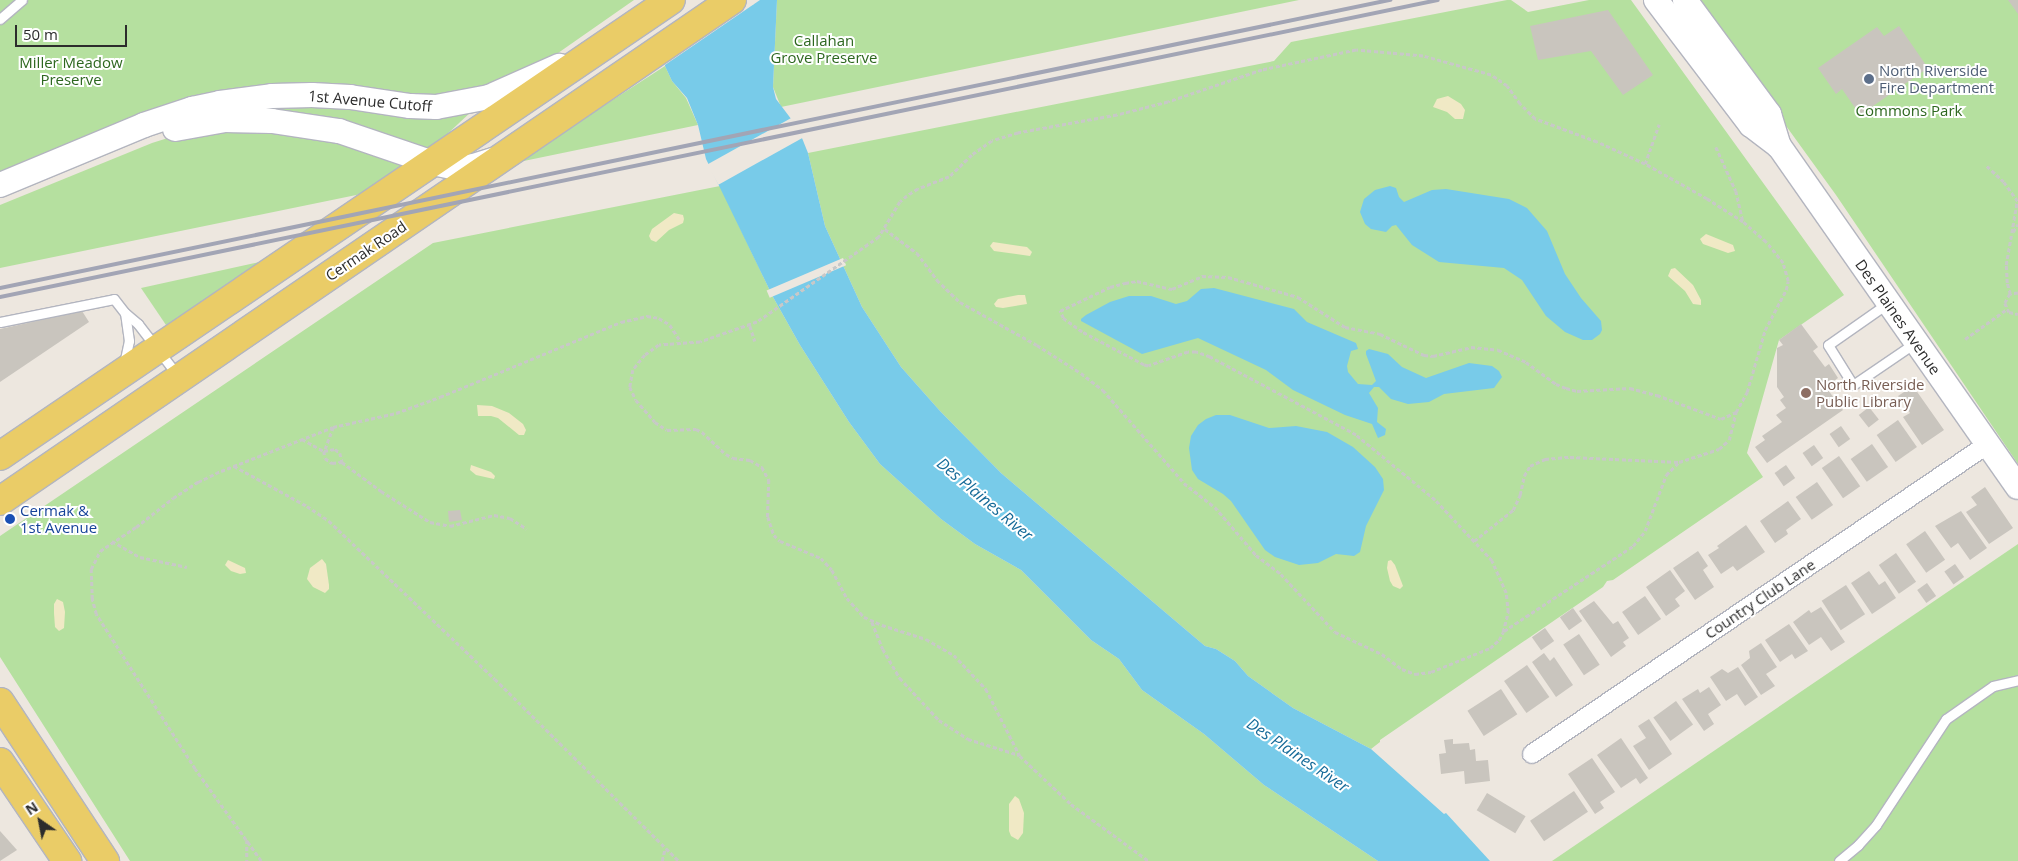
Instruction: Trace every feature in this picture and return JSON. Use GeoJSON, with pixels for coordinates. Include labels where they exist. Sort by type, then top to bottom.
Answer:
{"type":"FeatureCollection","features":[{"type":"Feature","properties":{"kind":"main road"},"geometry":{"type":"LineString","coordinates":[[12,444],[122,374],[671,0]]}},
{"type":"Feature","properties":{"kind":"main road","name":"Cermak Road"},"geometry":{"type":"LineString","coordinates":[[0,501],[732,0]]}},
{"type":"Feature","properties":{"kind":"main road","name":"Des Plaines Avenue"},"geometry":{"type":"LineString","coordinates":[[1656,0],[1751,125],[1779,146]]}},
{"type":"Feature","properties":{"kind":"main road","name":"Des Plaines Avenue"},"geometry":{"type":"LineString","coordinates":[[1685,0],[1769,114],[1779,146],[2018,487]]}},
{"type":"Feature","properties":{"kind":"main road","name":"1st Avenue Cutoff"},"geometry":{"type":"LineString","coordinates":[[0,186],[144,125],[192,109],[228,102],[294,95],[350,97],[410,106],[436,107],[461,104],[489,97],[595,51]]}},
{"type":"Feature","properties":{"kind":"main road","name":"1st Avenue Cutoff"},"geometry":{"type":"LineString","coordinates":[[0,200],[149,137],[179,128],[225,120],[272,121],[339,130],[433,163],[456,168],[474,166],[506,156]]}},
{"type":"Feature","properties":{"kind":"main road"},"geometry":{"type":"LineString","coordinates":[[0,702],[105,861]]}},
{"type":"Feature","properties":{"kind":"main road"},"geometry":{"type":"LineString","coordinates":[[0,762],[67,861]]}},
{"type":"Feature","properties":{"kind":"street","name":"Country Club Lane"},"geometry":{"type":"LineString","coordinates":[[1532,754],[1988,444]]}},
{"type":"Feature","properties":{"kind":"lane"},"geometry":{"type":"LineString","coordinates":[[0,19],[22,0]]}},
{"type":"Feature","properties":{"kind":"lane"},"geometry":{"type":"LineString","coordinates":[[0,322],[114,299],[125,313],[138,324],[179,378]]}},
{"type":"Feature","properties":{"kind":"lane"},"geometry":{"type":"LineString","coordinates":[[1888,302],[1828,345],[1853,385],[1916,342]]}},
{"type":"Feature","properties":{"kind":"lane"},"geometry":{"type":"LineString","coordinates":[[122,374],[129,341],[125,313]]}},
{"type":"Feature","properties":{"kind":"lane"},"geometry":{"type":"LineString","coordinates":[[1839,861],[1858,845],[1876,825],[1946,719],[1993,686],[2018,680]]}},
{"type":"Feature","properties":{"kind":"path"},"geometry":{"type":"LineString","coordinates":[[1149,861],[1071,804],[1020,756],[986,689],[954,654],[926,639],[872,622],[855,609],[832,570],[821,558],[780,541],[774,535],[768,517],[769,480],[762,467],[750,460],[733,458],[726,454],[702,432],[689,429],[674,431],[661,427],[636,400],[630,387],[633,370],[638,362],[659,345],[700,342],[757,322],[870,244],[885,230],[900,202],[907,196],[918,189],[949,177],[972,155],[992,141],[1018,133],[1117,115],[1168,102],[1262,70],[1356,50],[1423,56],[1491,75],[1507,86],[1520,104],[1535,119],[1597,142],[1645,164],[1743,222],[1784,263],[1788,281],[1765,330],[1754,375],[1736,412],[1729,440],[1719,449],[1679,462],[1570,457],[1545,459],[1530,466],[1524,476],[1520,495],[1513,510],[1474,542]]}},
{"type":"Feature","properties":{"kind":"path"},"geometry":{"type":"LineString","coordinates":[[1645,164],[1659,124]]}},
{"type":"Feature","properties":{"kind":"path"},"geometry":{"type":"LineString","coordinates":[[1716,147],[1736,191],[1743,222]]}},
{"type":"Feature","properties":{"kind":"path"},"geometry":{"type":"LineString","coordinates":[[1987,166],[2004,182],[2018,201],[2006,275],[2010,294],[2005,303],[2007,309],[2013,314],[2018,314]]}},
{"type":"Feature","properties":{"kind":"path"},"geometry":{"type":"LineString","coordinates":[[2012,233],[2018,224]]}},
{"type":"Feature","properties":{"kind":"path"},"geometry":{"type":"LineString","coordinates":[[885,230],[907,243],[937,280],[960,302],[1037,345],[1082,373],[1103,390],[1184,483],[1214,507],[1256,555],[1281,574],[1335,632],[1382,654],[1402,669],[1423,674],[1490,648],[1499,640],[1508,612],[1506,593],[1492,560],[1435,500],[1369,444],[1341,426],[1203,354],[1188,352],[1148,366],[1144,365],[1082,332],[1063,318],[1060,311],[1110,287],[1125,283],[1137,281],[1172,289],[1202,276],[1228,277],[1298,297],[1345,327],[1380,334],[1424,355],[1433,356],[1483,347],[1511,354],[1566,388],[1577,391],[1630,388],[1657,395],[1716,418],[1726,418],[1736,412]]}},
{"type":"Feature","properties":{"kind":"path"},"geometry":{"type":"LineString","coordinates":[[2010,294],[2018,293]]}},
{"type":"Feature","properties":{"kind":"path"},"geometry":{"type":"LineString","coordinates":[[1965,339],[2007,309]]}},
{"type":"Feature","properties":{"kind":"path"},"geometry":{"type":"LineString","coordinates":[[261,861],[195,769],[96,614],[92,599],[91,568],[100,551],[198,482],[234,466],[333,428],[388,415],[440,397],[634,317],[659,318],[670,325],[681,342]]}},
{"type":"Feature","properties":{"kind":"path"},"geometry":{"type":"LineString","coordinates":[[749,326],[755,341]]}},
{"type":"Feature","properties":{"kind":"path"},"geometry":{"type":"LineString","coordinates":[[333,428],[324,450],[325,458],[332,463],[342,462]]}},
{"type":"Feature","properties":{"kind":"path"},"geometry":{"type":"LineString","coordinates":[[302,439],[324,450],[335,449],[340,453],[342,462],[389,496],[430,522],[450,526],[494,515],[510,518],[527,529]]}},
{"type":"Feature","properties":{"kind":"path"},"geometry":{"type":"LineString","coordinates":[[1503,632],[1633,546],[1645,530],[1666,475],[1679,462]]}},
{"type":"Feature","properties":{"kind":"path"},"geometry":{"type":"LineString","coordinates":[[234,466],[307,506],[329,521],[495,679],[679,861]]}},
{"type":"Feature","properties":{"kind":"path"},"geometry":{"type":"LineString","coordinates":[[112,541],[140,558],[187,567]]}},
{"type":"Feature","properties":{"kind":"path"},"geometry":{"type":"LineString","coordinates":[[872,622],[883,650],[900,678],[939,720],[968,739],[1020,756]]}},
{"type":"Feature","properties":{"kind":"path"},"geometry":{"type":"LineString","coordinates":[[246,839],[247,861]]}},
{"type":"Feature","properties":{"kind":"path"},"geometry":{"type":"LineString","coordinates":[[662,861],[665,848]]}},
{"type":"Feature","properties":{"kind":"green space","name":"Miller Meadow Preserve"},"geometry":{"type":"Polygon","coordinates":[[[0,0],[634,0],[538,67],[463,98],[286,90],[0,178],[0,0]]]}},
{"type":"Feature","properties":{"kind":"green space","name":"Callahan Grove Preserve"},"geometry":{"type":"Polygon","coordinates":[[[777,0],[1299,0],[781,107],[773,87],[777,0]]]}},
{"type":"Feature","properties":{"kind":"green space"},"geometry":{"type":"Polygon","coordinates":[[[1511,0],[1528,12],[1589,0],[1631,0],[1844,295],[1779,340],[1747,453],[1763,477],[1613,580],[1607,581],[1603,587],[1380,740],[1371,749],[1293,708],[1248,676],[1235,661],[1216,649],[1205,646],[1001,473],[940,411],[901,367],[862,307],[825,226],[808,153],[1274,61],[1291,42],[1511,0]]]}},
{"type":"Feature","properties":{"kind":"green space","name":"Commons Park"},"geometry":{"type":"Polygon","coordinates":[[[1695,0],[2018,0],[2018,464],[1836,195],[1695,0]]]}},
{"type":"Feature","properties":{"kind":"green space"},"geometry":{"type":"Polygon","coordinates":[[[665,66],[672,81],[686,98],[698,125],[514,163],[588,112],[591,114],[665,66]]]}},
{"type":"Feature","properties":{"kind":"green space"},"geometry":{"type":"Polygon","coordinates":[[[264,103],[472,111],[430,150],[264,113],[264,103]]]}},
{"type":"Feature","properties":{"kind":"green space"},"geometry":{"type":"Polygon","coordinates":[[[187,132],[314,132],[406,165],[366,193],[0,268],[0,205],[152,143],[187,132]]]}},
{"type":"Feature","properties":{"kind":"green space"},"geometry":{"type":"Polygon","coordinates":[[[720,186],[773,297],[800,345],[849,422],[880,464],[941,519],[975,544],[1021,570],[1091,640],[1119,659],[1142,690],[1204,734],[1264,785],[1378,861],[130,861],[0,657],[0,536],[433,243],[720,186]]]}},
{"type":"Feature","properties":{"kind":"green space"},"geometry":{"type":"Polygon","coordinates":[[[273,259],[174,323],[166,325],[141,288],[273,259]]]}},
{"type":"Feature","properties":{"kind":"green space"},"geometry":{"type":"Polygon","coordinates":[[[2018,544],[2018,861],[1552,861],[2018,544]]]}},
{"type":"Feature","properties":{"kind":"sand"},"geometry":{"type":"Polygon","coordinates":[[[1448,96],[1461,104],[1465,110],[1463,119],[1455,119],[1447,112],[1433,107],[1437,99],[1448,96]]]}},
{"type":"Feature","properties":{"kind":"sand"},"geometry":{"type":"Polygon","coordinates":[[[674,213],[683,215],[683,223],[669,230],[656,242],[651,240],[649,236],[652,229],[674,213]]]}},
{"type":"Feature","properties":{"kind":"sand"},"geometry":{"type":"Polygon","coordinates":[[[1706,234],[1733,245],[1735,251],[1728,253],[1703,244],[1700,239],[1706,234]]]}},
{"type":"Feature","properties":{"kind":"sand"},"geometry":{"type":"Polygon","coordinates":[[[993,242],[1027,247],[1032,252],[1030,256],[994,251],[990,246],[993,242]]]}},
{"type":"Feature","properties":{"kind":"sand"},"geometry":{"type":"Polygon","coordinates":[[[1675,268],[1693,285],[1701,300],[1701,305],[1693,304],[1685,291],[1668,276],[1671,269],[1675,268]]]}},
{"type":"Feature","properties":{"kind":"sand"},"geometry":{"type":"Polygon","coordinates":[[[1025,295],[1027,304],[1003,308],[996,307],[994,304],[998,299],[1025,295]]]}},
{"type":"Feature","properties":{"kind":"sand"},"geometry":{"type":"Polygon","coordinates":[[[477,405],[492,406],[509,413],[523,424],[526,430],[524,435],[519,435],[498,418],[478,416],[477,405]]]}},
{"type":"Feature","properties":{"kind":"sand"},"geometry":{"type":"Polygon","coordinates":[[[471,465],[491,472],[495,476],[494,479],[476,475],[470,470],[471,465]]]}},
{"type":"Feature","properties":{"kind":"sand"},"geometry":{"type":"Polygon","coordinates":[[[322,559],[326,564],[329,585],[329,589],[325,593],[313,587],[307,579],[310,568],[322,559]]]}},
{"type":"Feature","properties":{"kind":"sand"},"geometry":{"type":"Polygon","coordinates":[[[228,560],[245,568],[246,573],[240,574],[231,571],[225,565],[228,560]]]}},
{"type":"Feature","properties":{"kind":"sand"},"geometry":{"type":"Polygon","coordinates":[[[1391,560],[1395,565],[1403,586],[1400,589],[1393,586],[1390,581],[1387,568],[1388,561],[1391,560]]]}},
{"type":"Feature","properties":{"kind":"sand"},"geometry":{"type":"Polygon","coordinates":[[[57,599],[63,602],[65,612],[64,628],[59,631],[55,627],[54,613],[54,604],[57,599]]]}},
{"type":"Feature","properties":{"kind":"sand"},"geometry":{"type":"Polygon","coordinates":[[[1015,796],[1019,799],[1024,813],[1023,833],[1018,840],[1011,836],[1009,831],[1009,804],[1015,796]]]}},
{"type":"Feature","properties":{"kind":"water","name":"Des Plaines River"},"geometry":{"type":"Polygon","coordinates":[[[662,0],[753,5],[755,0],[777,0],[773,87],[776,99],[798,128],[808,153],[825,226],[862,307],[901,367],[940,411],[1001,473],[1205,646],[1216,649],[1235,661],[1248,676],[1293,708],[1371,749],[1444,814],[1446,813],[1490,861],[1378,861],[1264,785],[1204,734],[1142,690],[1119,659],[1091,640],[1021,570],[975,544],[941,519],[880,464],[849,422],[800,345],[773,297],[706,159],[698,125],[687,98],[672,81],[665,66],[662,0]]]}},
{"type":"Feature","properties":{"kind":"water"},"geometry":{"type":"Polygon","coordinates":[[[1390,186],[1396,188],[1399,197],[1404,202],[1432,190],[1446,189],[1509,199],[1527,208],[1547,231],[1565,274],[1581,298],[1601,321],[1602,330],[1600,334],[1592,340],[1583,340],[1565,332],[1546,316],[1522,280],[1504,268],[1439,262],[1412,245],[1396,225],[1386,232],[1371,229],[1365,224],[1360,212],[1364,199],[1375,190],[1390,186]]]}},
{"type":"Feature","properties":{"kind":"water"},"geometry":{"type":"Polygon","coordinates":[[[1214,288],[1294,309],[1307,322],[1356,343],[1358,349],[1351,351],[1347,366],[1348,372],[1358,384],[1372,385],[1376,381],[1366,354],[1366,351],[1369,349],[1388,354],[1402,367],[1426,378],[1469,363],[1492,366],[1499,371],[1502,377],[1494,388],[1444,394],[1429,402],[1408,404],[1391,399],[1379,387],[1374,387],[1369,393],[1378,408],[1377,422],[1386,429],[1385,435],[1378,438],[1372,424],[1345,415],[1293,390],[1266,370],[1198,338],[1142,354],[1081,321],[1086,315],[1110,302],[1129,296],[1151,296],[1176,304],[1187,301],[1201,289],[1214,288]]]}},
{"type":"Feature","properties":{"kind":"water"},"geometry":{"type":"Polygon","coordinates":[[[1216,415],[1230,415],[1269,428],[1296,426],[1327,432],[1353,447],[1375,467],[1383,479],[1384,490],[1366,526],[1360,552],[1354,556],[1336,554],[1318,563],[1299,565],[1275,557],[1265,550],[1231,501],[1198,479],[1192,470],[1189,448],[1191,436],[1198,425],[1216,415]]]}},
{"type":"Feature","properties":{"kind":"pier"},"geometry":{"type":"Polygon","coordinates":[[[660,0],[760,0],[662,67],[660,0]]]}},
{"type":"Feature","properties":{"kind":"pier"},"geometry":{"type":"Polygon","coordinates":[[[793,117],[804,137],[718,185],[707,165],[793,117]]]}},
{"type":"Feature","properties":{"kind":"pier"},"geometry":{"type":"Polygon","coordinates":[[[843,258],[846,265],[770,298],[767,290],[843,258]]]}},
{"type":"Feature","properties":{"kind":"building"},"geometry":{"type":"Polygon","coordinates":[[[2008,0],[2018,0],[2018,14],[2008,0]]]}},
{"type":"Feature","properties":{"kind":"building"},"geometry":{"type":"Polygon","coordinates":[[[1608,10],[1653,75],[1623,95],[1591,51],[1538,60],[1530,26],[1608,10]]]}},
{"type":"Feature","properties":{"kind":"building","name":"North Riverside Fire Department"},"geometry":{"type":"Polygon","coordinates":[[[1899,26],[1928,68],[1860,115],[1842,89],[1836,94],[1818,68],[1877,27],[1884,36],[1899,26]]]}},
{"type":"Feature","properties":{"kind":"building"},"geometry":{"type":"Polygon","coordinates":[[[82,311],[89,322],[0,382],[0,329],[82,311]]]}},
{"type":"Feature","properties":{"kind":"building","name":"North Riverside Public Library"},"geometry":{"type":"Polygon","coordinates":[[[1801,324],[1818,347],[1813,351],[1825,367],[1829,364],[1838,378],[1834,381],[1837,384],[1828,390],[1843,410],[1767,463],[1755,447],[1765,440],[1762,436],[1782,422],[1776,415],[1786,408],[1780,400],[1784,397],[1777,387],[1777,348],[1783,345],[1779,340],[1801,324]]]}},
{"type":"Feature","properties":{"kind":"building"},"geometry":{"type":"Polygon","coordinates":[[[1913,386],[1944,430],[1922,445],[1903,417],[1910,413],[1898,396],[1913,386]]]}},
{"type":"Feature","properties":{"kind":"building"},"geometry":{"type":"Polygon","coordinates":[[[1869,407],[1879,420],[1869,428],[1859,415],[1869,407]]]}},
{"type":"Feature","properties":{"kind":"building"},"geometry":{"type":"Polygon","coordinates":[[[1898,420],[1917,447],[1896,462],[1877,435],[1898,420]]]}},
{"type":"Feature","properties":{"kind":"building"},"geometry":{"type":"Polygon","coordinates":[[[1841,426],[1850,439],[1839,447],[1830,434],[1841,426]]]}},
{"type":"Feature","properties":{"kind":"building"},"geometry":{"type":"Polygon","coordinates":[[[1872,444],[1888,467],[1867,482],[1851,459],[1872,444]]]}},
{"type":"Feature","properties":{"kind":"building"},"geometry":{"type":"Polygon","coordinates":[[[1814,445],[1823,458],[1812,466],[1803,453],[1814,445]]]}},
{"type":"Feature","properties":{"kind":"building"},"geometry":{"type":"Polygon","coordinates":[[[1839,456],[1860,486],[1843,498],[1822,468],[1839,456]]]}},
{"type":"Feature","properties":{"kind":"building"},"geometry":{"type":"Polygon","coordinates":[[[1786,465],[1795,478],[1784,486],[1775,473],[1786,465]]]}},
{"type":"Feature","properties":{"kind":"building"},"geometry":{"type":"Polygon","coordinates":[[[1817,482],[1833,505],[1812,520],[1796,497],[1817,482]]]}},
{"type":"Feature","properties":{"kind":"building"},"geometry":{"type":"Polygon","coordinates":[[[1985,487],[2013,528],[1989,544],[1966,512],[1977,505],[1971,497],[1985,487]]]}},
{"type":"Feature","properties":{"kind":"building"},"geometry":{"type":"Polygon","coordinates":[[[1788,501],[1801,519],[1786,530],[1788,534],[1775,543],[1760,521],[1788,501]]]}},
{"type":"Feature","properties":{"kind":"building"},"geometry":{"type":"Polygon","coordinates":[[[460,510],[462,520],[449,522],[448,511],[460,510]]]}},
{"type":"Feature","properties":{"kind":"building"},"geometry":{"type":"Polygon","coordinates":[[[1961,511],[1987,548],[1970,560],[1958,543],[1951,548],[1935,526],[1961,511]]]}},
{"type":"Feature","properties":{"kind":"building"},"geometry":{"type":"Polygon","coordinates":[[[1746,525],[1765,552],[1737,571],[1733,566],[1721,574],[1708,555],[1746,525]]]}},
{"type":"Feature","properties":{"kind":"building"},"geometry":{"type":"Polygon","coordinates":[[[1925,531],[1945,560],[1926,573],[1906,544],[1925,531]]]}},
{"type":"Feature","properties":{"kind":"building"},"geometry":{"type":"Polygon","coordinates":[[[1698,551],[1708,566],[1703,570],[1714,587],[1695,600],[1673,568],[1698,551]]]}},
{"type":"Feature","properties":{"kind":"building"},"geometry":{"type":"Polygon","coordinates":[[[1896,553],[1916,582],[1899,594],[1879,565],[1896,553]]]}},
{"type":"Feature","properties":{"kind":"building"},"geometry":{"type":"Polygon","coordinates":[[[1955,564],[1964,577],[1954,585],[1944,571],[1955,564]]]}},
{"type":"Feature","properties":{"kind":"building"},"geometry":{"type":"Polygon","coordinates":[[[1670,570],[1685,591],[1675,599],[1680,606],[1666,616],[1646,587],[1670,570]]]}},
{"type":"Feature","properties":{"kind":"building"},"geometry":{"type":"Polygon","coordinates":[[[1869,571],[1879,585],[1885,581],[1896,598],[1872,614],[1851,583],[1869,571]]]}},
{"type":"Feature","properties":{"kind":"building"},"geometry":{"type":"Polygon","coordinates":[[[1927,583],[1936,596],[1926,603],[1917,590],[1927,583]]]}},
{"type":"Feature","properties":{"kind":"building"},"geometry":{"type":"Polygon","coordinates":[[[1846,585],[1865,614],[1841,630],[1822,601],[1846,585]]]}},
{"type":"Feature","properties":{"kind":"building"},"geometry":{"type":"Polygon","coordinates":[[[1645,596],[1661,619],[1638,635],[1622,612],[1645,596]]]}},
{"type":"Feature","properties":{"kind":"building"},"geometry":{"type":"Polygon","coordinates":[[[1594,601],[1613,624],[1618,621],[1629,638],[1623,642],[1626,646],[1611,657],[1579,611],[1594,601]]]}},
{"type":"Feature","properties":{"kind":"building"},"geometry":{"type":"Polygon","coordinates":[[[1821,607],[1845,642],[1831,651],[1821,637],[1809,645],[1793,622],[1809,610],[1811,613],[1821,607]]]}},
{"type":"Feature","properties":{"kind":"building"},"geometry":{"type":"Polygon","coordinates":[[[1573,608],[1582,621],[1569,630],[1560,617],[1573,608]]]}},
{"type":"Feature","properties":{"kind":"building"},"geometry":{"type":"Polygon","coordinates":[[[1789,624],[1808,651],[1795,659],[1792,654],[1780,662],[1765,640],[1789,624]]]}},
{"type":"Feature","properties":{"kind":"building"},"geometry":{"type":"Polygon","coordinates":[[[1545,628],[1554,641],[1541,650],[1532,637],[1545,628]]]}},
{"type":"Feature","properties":{"kind":"building"},"geometry":{"type":"Polygon","coordinates":[[[1579,634],[1600,665],[1584,675],[1563,645],[1579,634]]]}},
{"type":"Feature","properties":{"kind":"building"},"geometry":{"type":"Polygon","coordinates":[[[1761,643],[1777,667],[1766,674],[1775,686],[1761,695],[1741,665],[1750,658],[1749,651],[1761,643]]]}},
{"type":"Feature","properties":{"kind":"building"},"geometry":{"type":"Polygon","coordinates":[[[1544,653],[1550,661],[1554,657],[1573,685],[1556,697],[1532,662],[1544,653]]]}},
{"type":"Feature","properties":{"kind":"building"},"geometry":{"type":"Polygon","coordinates":[[[1527,665],[1549,697],[1526,713],[1504,681],[1527,665]]]}},
{"type":"Feature","properties":{"kind":"building"},"geometry":{"type":"Polygon","coordinates":[[[1738,667],[1758,697],[1745,706],[1737,694],[1726,701],[1710,677],[1722,669],[1728,673],[1738,667]]]}},
{"type":"Feature","properties":{"kind":"building"},"geometry":{"type":"Polygon","coordinates":[[[1709,687],[1721,705],[1708,714],[1714,724],[1704,731],[1682,699],[1698,689],[1700,693],[1709,687]]]}},
{"type":"Feature","properties":{"kind":"building"},"geometry":{"type":"Polygon","coordinates":[[[1501,689],[1517,714],[1484,736],[1467,711],[1501,689]]]}},
{"type":"Feature","properties":{"kind":"building"},"geometry":{"type":"Polygon","coordinates":[[[1676,701],[1693,724],[1670,741],[1653,717],[1676,701]]]}},
{"type":"Feature","properties":{"kind":"building"},"geometry":{"type":"Polygon","coordinates":[[[1649,719],[1672,754],[1649,770],[1633,746],[1646,738],[1638,726],[1649,719]]]}},
{"type":"Feature","properties":{"kind":"building"},"geometry":{"type":"Polygon","coordinates":[[[1621,738],[1648,778],[1640,784],[1636,778],[1621,788],[1597,755],[1621,738]]]}},
{"type":"Feature","properties":{"kind":"building"},"geometry":{"type":"Polygon","coordinates":[[[1453,739],[1453,744],[1469,743],[1470,750],[1475,749],[1476,761],[1488,760],[1490,781],[1465,784],[1464,771],[1441,774],[1439,754],[1446,753],[1444,740],[1453,739]]]}},
{"type":"Feature","properties":{"kind":"building"},"geometry":{"type":"Polygon","coordinates":[[[1592,758],[1615,792],[1600,802],[1604,808],[1595,814],[1568,774],[1592,758]]]}},
{"type":"Feature","properties":{"kind":"building"},"geometry":{"type":"Polygon","coordinates":[[[1574,791],[1588,812],[1544,841],[1530,821],[1574,791]]]}},
{"type":"Feature","properties":{"kind":"building"},"geometry":{"type":"Polygon","coordinates":[[[1487,793],[1526,816],[1515,833],[1477,810],[1487,793]]]}},
{"type":"Feature","properties":{"kind":"building"},"geometry":{"type":"Polygon","coordinates":[[[0,831],[17,850],[0,861],[0,831]]]}},
{"type":"Feature","properties":{"kind":"railway"},"geometry":{"type":"LineString","coordinates":[[0,288],[1390,0]]}},
{"type":"Feature","properties":{"kind":"railway"},"geometry":{"type":"LineString","coordinates":[[0,297],[1438,0]]}},
{"type":"Feature","properties":{"kind":"place","name":"North Riverside Fire Department"},"geometry":{"type":"Point","coordinates":[1869,79]}},
{"type":"Feature","properties":{"kind":"place","name":"North Riverside Public Library"},"geometry":{"type":"Point","coordinates":[1806,393]}},
{"type":"Feature","properties":{"kind":"place","name":"Cermak & 1st Avenue"},"geometry":{"type":"Point","coordinates":[10,519]}}]}
